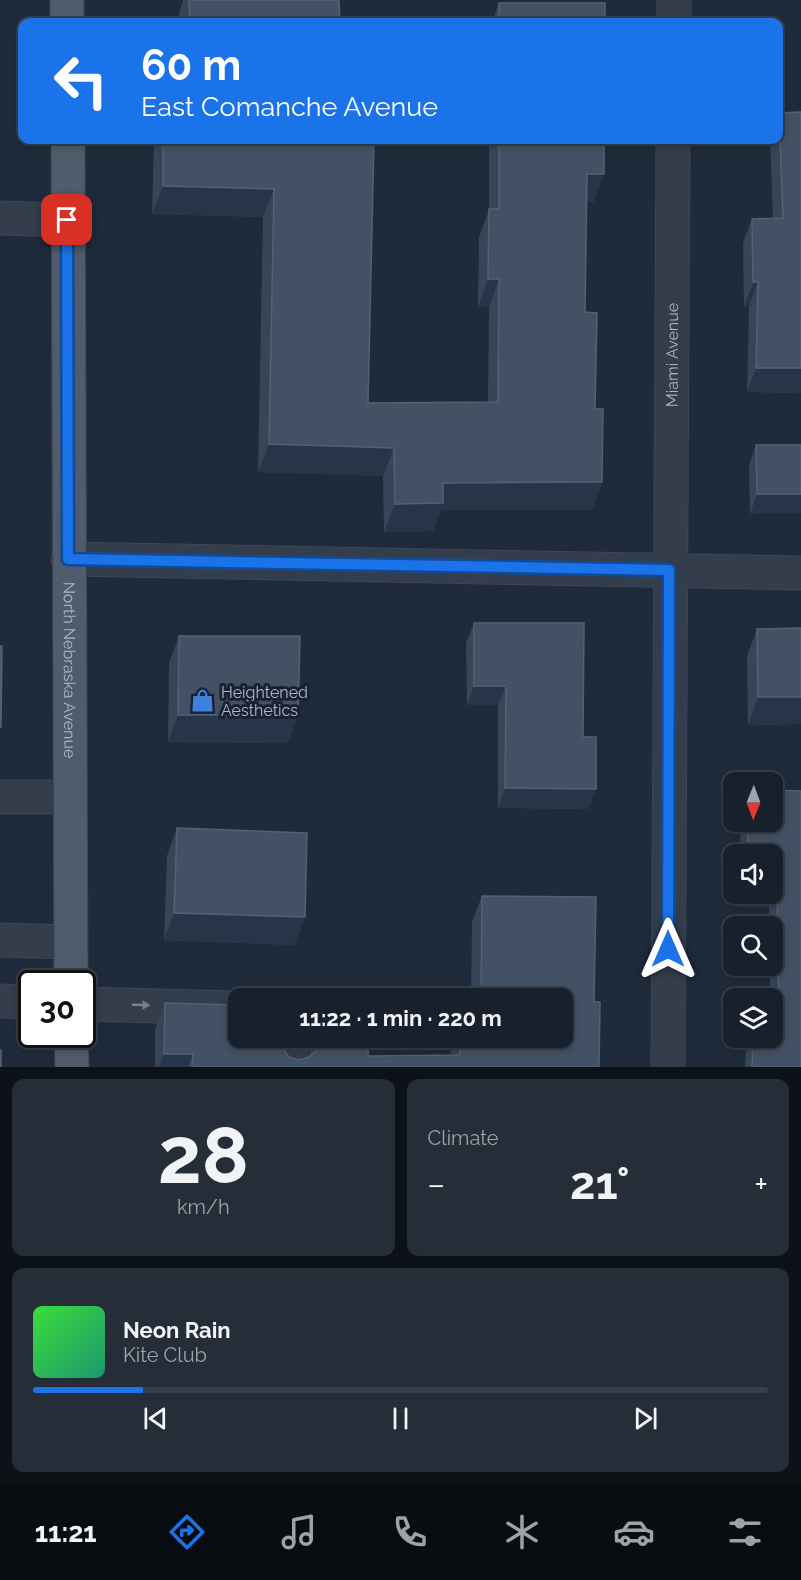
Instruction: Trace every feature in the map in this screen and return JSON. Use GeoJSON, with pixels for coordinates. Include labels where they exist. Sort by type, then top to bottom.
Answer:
{"type":"FeatureCollection","features":[{"type":"Feature","properties":{"kind":"main road"},"geometry":{"type":"LineString","coordinates":[[67,0],[67,18]]}},
{"type":"Feature","properties":{"kind":"main road","name":"North Nebraska Avenue"},"geometry":{"type":"LineString","coordinates":[[68,144],[71,970]]}},
{"type":"Feature","properties":{"kind":"main road"},"geometry":{"type":"LineString","coordinates":[[71,1048],[72,1067]]}},
{"type":"Feature","properties":{"kind":"street"},"geometry":{"type":"LineString","coordinates":[[674,0],[674,18]]}},
{"type":"Feature","properties":{"kind":"street","name":"Miami Avenue"},"geometry":{"type":"LineString","coordinates":[[668,1067],[673,144]]}},
{"type":"Feature","properties":{"kind":"street"},"geometry":{"type":"LineString","coordinates":[[0,218],[67,220]]}},
{"type":"Feature","properties":{"kind":"street"},"geometry":{"type":"LineString","coordinates":[[68,559],[801,573]]}},
{"type":"Feature","properties":{"kind":"street"},"geometry":{"type":"LineString","coordinates":[[0,797],[70,796]]}},
{"type":"Feature","properties":{"kind":"street"},"geometry":{"type":"LineString","coordinates":[[0,940],[71,942]]}},
{"type":"Feature","properties":{"kind":"street"},"geometry":{"type":"LineString","coordinates":[[0,1001],[18,1002]]}},
{"type":"Feature","properties":{"kind":"street"},"geometry":{"type":"LineString","coordinates":[[96,1004],[228,1008]]}},
{"type":"Feature","properties":{"kind":"street"},"geometry":{"type":"LineString","coordinates":[[290,1067],[291,1048]]}},
{"type":"Feature","properties":{"kind":"building"},"geometry":{"type":"Polygon","coordinates":[[[189,0],[339,0],[340,18],[190,18],[189,0]]]}},
{"type":"Feature","properties":{"kind":"building"},"geometry":{"type":"Polygon","coordinates":[[[499,3],[605,3],[605,18],[499,18],[499,3]]]}},
{"type":"Feature","properties":{"kind":"building"},"geometry":{"type":"Polygon","coordinates":[[[801,112],[801,368],[756,368],[758,282],[753,282],[752,219],[783,218],[780,144],[783,144],[783,113],[801,112]]]}},
{"type":"Feature","properties":{"kind":"building"},"geometry":{"type":"Polygon","coordinates":[[[163,144],[374,144],[368,403],[498,402],[499,279],[488,279],[489,209],[499,209],[499,144],[604,144],[604,174],[587,174],[585,312],[597,313],[595,409],[603,409],[602,482],[443,483],[443,503],[395,504],[394,448],[269,444],[274,189],[163,186],[163,144]]]}},
{"type":"Feature","properties":{"kind":"building"},"geometry":{"type":"Polygon","coordinates":[[[756,445],[801,445],[801,494],[757,494],[756,445]]]}},
{"type":"Feature","properties":{"kind":"building"},"geometry":{"type":"Polygon","coordinates":[[[474,623],[584,623],[583,737],[596,737],[596,789],[505,788],[506,686],[474,686],[474,623]]]}},
{"type":"Feature","properties":{"kind":"building"},"geometry":{"type":"Polygon","coordinates":[[[801,628],[801,697],[758,697],[757,629],[801,628]]]}},
{"type":"Feature","properties":{"kind":"building"},"geometry":{"type":"Polygon","coordinates":[[[179,636],[300,636],[298,715],[178,715],[179,636]]]}},
{"type":"Feature","properties":{"kind":"building"},"geometry":{"type":"Polygon","coordinates":[[[0,646],[2,646],[1,727],[0,727],[0,646]]]}},
{"type":"Feature","properties":{"kind":"building"},"geometry":{"type":"Polygon","coordinates":[[[783,790],[801,791],[801,1067],[752,1067],[753,1048],[783,1048],[783,988],[778,988],[778,976],[783,976],[783,916],[777,916],[777,904],[783,904],[783,844],[747,844],[748,832],[783,832],[783,790]]]}},
{"type":"Feature","properties":{"kind":"building"},"geometry":{"type":"Polygon","coordinates":[[[177,828],[307,833],[305,917],[174,913],[177,828]]]}},
{"type":"Feature","properties":{"kind":"building"},"geometry":{"type":"Polygon","coordinates":[[[482,896],[596,897],[594,1002],[600,1002],[599,1067],[192,1067],[193,1054],[164,1054],[165,1003],[228,1005],[228,1048],[283,1048],[289,1057],[299,1060],[309,1057],[317,1048],[368,1048],[368,1056],[460,1055],[460,1048],[573,1048],[573,988],[481,988],[482,896]]]}},
{"type":"Feature","properties":{"kind":"building"},"geometry":{"type":"Polygon","coordinates":[[[313,987],[370,988],[313,988],[313,987]]]}},
{"type":"Feature","properties":{"kind":"place","name":"Heightened Aesthetics"},"geometry":{"type":"Point","coordinates":[203,701]}},
{"type":"Feature","properties":{"kind":"route"},"geometry":{"type":"LineString","coordinates":[[67,220],[68,559],[669,570],[668,949]]}}]}
